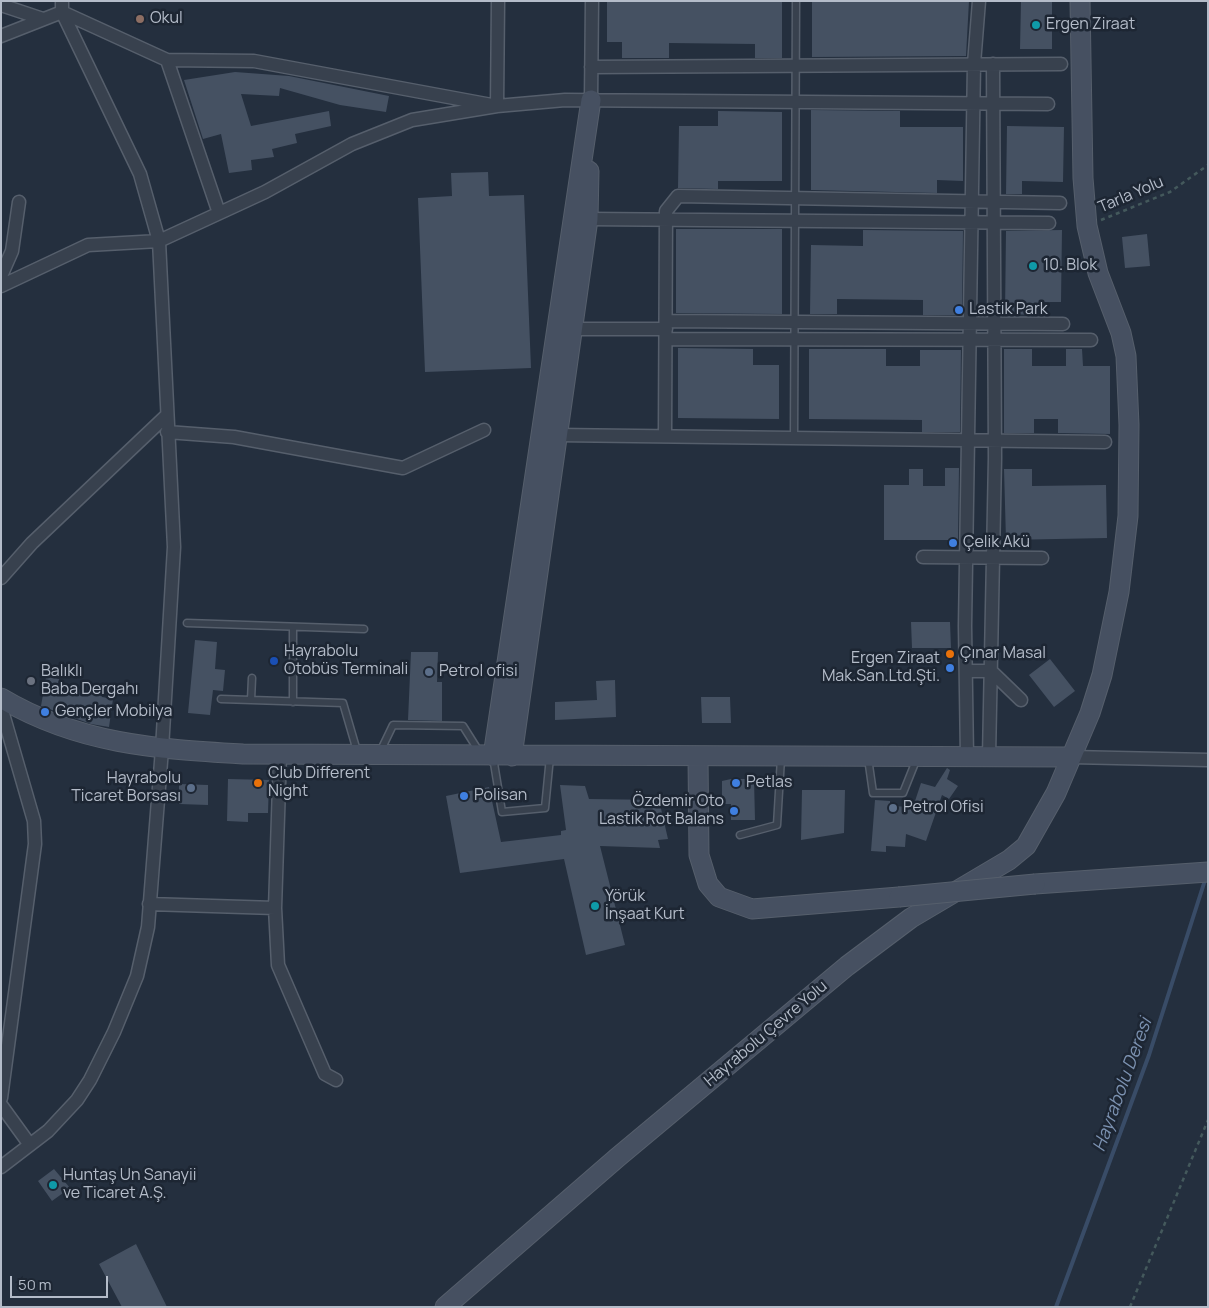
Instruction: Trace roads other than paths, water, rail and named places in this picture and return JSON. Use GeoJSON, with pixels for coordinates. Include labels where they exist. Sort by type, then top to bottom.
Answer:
{"type":"FeatureCollection","features":[{"type":"Feature","properties":{"kind":"main road","name":"Hayrabolu Çevre Yolu"},"geometry":{"type":"LineString","coordinates":[[445,1307],[633,1144],[847,966],[911,918],[1009,860],[1026,846],[1056,792],[1090,713],[1102,675],[1118,601],[1128,516],[1129,434],[1126,356],[1121,333],[1098,273],[1087,226],[1083,178],[1080,1]]}},
{"type":"Feature","properties":{"kind":"main road"},"geometry":{"type":"LineString","coordinates":[[496,756],[557,435],[588,219],[591,100]]}},
{"type":"Feature","properties":{"kind":"main road"},"geometry":{"type":"LineString","coordinates":[[496,756],[591,100]]}},
{"type":"Feature","properties":{"kind":"main road"},"geometry":{"type":"LineString","coordinates":[[1,698],[25,712],[58,726],[105,740],[162,749],[280,755],[1070,757]]}},
{"type":"Feature","properties":{"kind":"main road"},"geometry":{"type":"LineString","coordinates":[[698,757],[699,855],[708,884],[719,897],[752,909],[1035,884],[1208,872]]}},
{"type":"Feature","properties":{"kind":"street"},"geometry":{"type":"LineString","coordinates":[[497,106],[498,1]]}},
{"type":"Feature","properties":{"kind":"street"},"geometry":{"type":"LineString","coordinates":[[591,100],[592,1]]}},
{"type":"Feature","properties":{"kind":"street"},"geometry":{"type":"LineString","coordinates":[[968,757],[966,558],[974,64],[979,1]]}},
{"type":"Feature","properties":{"kind":"street"},"geometry":{"type":"LineString","coordinates":[[1,4],[43,19]]}},
{"type":"Feature","properties":{"kind":"street"},"geometry":{"type":"LineString","coordinates":[[62,7],[167,60],[254,61],[497,106]]}},
{"type":"Feature","properties":{"kind":"street"},"geometry":{"type":"LineString","coordinates":[[1,36],[43,19],[62,7]]}},
{"type":"Feature","properties":{"kind":"street"},"geometry":{"type":"LineString","coordinates":[[1,1167],[48,1131],[77,1100],[90,1080],[114,1032],[138,976],[148,927],[162,749],[174,547],[158,241],[140,174],[62,7]]}},
{"type":"Feature","properties":{"kind":"street"},"geometry":{"type":"LineString","coordinates":[[167,60],[219,214]]}},
{"type":"Feature","properties":{"kind":"street"},"geometry":{"type":"LineString","coordinates":[[989,757],[994,441],[993,64]]}},
{"type":"Feature","properties":{"kind":"street"},"geometry":{"type":"LineString","coordinates":[[591,68],[1061,64]]}},
{"type":"Feature","properties":{"kind":"street"},"geometry":{"type":"LineString","coordinates":[[1,286],[88,245],[158,241],[265,192],[360,140],[412,120],[497,106],[591,100],[1048,104]]}},
{"type":"Feature","properties":{"kind":"street"},"geometry":{"type":"LineString","coordinates":[[665,435],[666,211],[678,196],[1060,203]]}},
{"type":"Feature","properties":{"kind":"street"},"geometry":{"type":"LineString","coordinates":[[1,276],[12,251],[19,202]]}},
{"type":"Feature","properties":{"kind":"street"},"geometry":{"type":"LineString","coordinates":[[588,219],[1049,222]]}},
{"type":"Feature","properties":{"kind":"street"},"geometry":{"type":"LineString","coordinates":[[666,330],[794,322],[1063,324]]}},
{"type":"Feature","properties":{"kind":"street"},"geometry":{"type":"LineString","coordinates":[[572,329],[666,330],[794,339],[1091,340]]}},
{"type":"Feature","properties":{"kind":"street"},"geometry":{"type":"LineString","coordinates":[[1,578],[32,544],[166,416]]}},
{"type":"Feature","properties":{"kind":"street"},"geometry":{"type":"LineString","coordinates":[[167,432],[234,437],[403,468],[484,430]]}},
{"type":"Feature","properties":{"kind":"street"},"geometry":{"type":"LineString","coordinates":[[557,435],[1105,442]]}},
{"type":"Feature","properties":{"kind":"street"},"geometry":{"type":"LineString","coordinates":[[923,558],[1042,558]]}},
{"type":"Feature","properties":{"kind":"street"},"geometry":{"type":"LineString","coordinates":[[966,671],[991,671],[1021,700]]}},
{"type":"Feature","properties":{"kind":"street"},"geometry":{"type":"LineString","coordinates":[[1,707],[34,821],[35,844],[1,1098]]}},
{"type":"Feature","properties":{"kind":"street"},"geometry":{"type":"LineString","coordinates":[[280,755],[275,908],[278,965],[325,1074],[336,1080]]}},
{"type":"Feature","properties":{"kind":"street"},"geometry":{"type":"LineString","coordinates":[[1070,757],[1208,760]]}},
{"type":"Feature","properties":{"kind":"street"},"geometry":{"type":"LineString","coordinates":[[149,904],[275,908]]}},
{"type":"Feature","properties":{"kind":"street"},"geometry":{"type":"LineString","coordinates":[[1,1105],[30,1145]]}},
{"type":"Feature","properties":{"kind":"lane"},"geometry":{"type":"LineString","coordinates":[[794,438],[796,1]]}},
{"type":"Feature","properties":{"kind":"lane"},"geometry":{"type":"LineString","coordinates":[[187,623],[364,629]]}},
{"type":"Feature","properties":{"kind":"lane"},"geometry":{"type":"LineString","coordinates":[[293,627],[293,702]]}},
{"type":"Feature","properties":{"kind":"lane"},"geometry":{"type":"LineString","coordinates":[[251,700],[252,678]]}},
{"type":"Feature","properties":{"kind":"lane"},"geometry":{"type":"LineString","coordinates":[[220,699],[343,703],[358,755]]}},
{"type":"Feature","properties":{"kind":"lane"},"geometry":{"type":"LineString","coordinates":[[379,755],[393,725],[463,726],[496,756],[502,812],[545,808],[550,756]]}},
{"type":"Feature","properties":{"kind":"lane"},"geometry":{"type":"LineString","coordinates":[[740,835],[777,825],[781,757]]}},
{"type":"Feature","properties":{"kind":"lane"},"geometry":{"type":"LineString","coordinates":[[868,757],[873,793],[903,792],[918,757]]}},
{"type":"Feature","properties":{"kind":"waterway","name":"Hayrabolu Deresi"},"geometry":{"type":"LineString","coordinates":[[1056,1307],[1149,1055],[1206,877]]}},
{"type":"Feature","properties":{"kind":"place","name":"Okul"},"geometry":{"type":"Point","coordinates":[140,19]}},
{"type":"Feature","properties":{"kind":"place","name":"Ergen Ziraat"},"geometry":{"type":"Point","coordinates":[1036,25]}},
{"type":"Feature","properties":{"kind":"place","name":"10. Blok"},"geometry":{"type":"Point","coordinates":[1033,266]}},
{"type":"Feature","properties":{"kind":"place","name":"Lastik Park"},"geometry":{"type":"Point","coordinates":[959,310]}},
{"type":"Feature","properties":{"kind":"place","name":"Çelik Akü"},"geometry":{"type":"Point","coordinates":[953,543]}},
{"type":"Feature","properties":{"kind":"place","name":"Çınar Masal"},"geometry":{"type":"Point","coordinates":[950,654]}},
{"type":"Feature","properties":{"kind":"place","name":"Hayrabolu Otobüs Terminali"},"geometry":{"type":"Point","coordinates":[274,661]}},
{"type":"Feature","properties":{"kind":"place","name":"Ergen Ziraat Mak.San.Ltd.Şti."},"geometry":{"type":"Point","coordinates":[950,668]}},
{"type":"Feature","properties":{"kind":"place","name":"Petrol ofisi"},"geometry":{"type":"Point","coordinates":[429,672]}},
{"type":"Feature","properties":{"kind":"place","name":"Balıklı Baba Dergahı"},"geometry":{"type":"Point","coordinates":[31,681]}},
{"type":"Feature","properties":{"kind":"place","name":"Gençler Mobilya"},"geometry":{"type":"Point","coordinates":[45,712]}},
{"type":"Feature","properties":{"kind":"place","name":"Club Different Night"},"geometry":{"type":"Point","coordinates":[258,783]}},
{"type":"Feature","properties":{"kind":"place","name":"Petlas"},"geometry":{"type":"Point","coordinates":[736,783]}},
{"type":"Feature","properties":{"kind":"place","name":"Hayrabolu Ticaret Borsası"},"geometry":{"type":"Point","coordinates":[191,788]}},
{"type":"Feature","properties":{"kind":"place","name":"Polisan"},"geometry":{"type":"Point","coordinates":[464,796]}},
{"type":"Feature","properties":{"kind":"place","name":"Petrol Ofisi"},"geometry":{"type":"Point","coordinates":[893,808]}},
{"type":"Feature","properties":{"kind":"place","name":"Özdemir Oto Lastik Rot Balans"},"geometry":{"type":"Point","coordinates":[734,811]}},
{"type":"Feature","properties":{"kind":"place","name":"Yörük İnşaat Kurt"},"geometry":{"type":"Point","coordinates":[595,906]}},
{"type":"Feature","properties":{"kind":"place","name":"Huntaş Un Sanayii ve Ticaret A.Ş."},"geometry":{"type":"Point","coordinates":[53,1185]}}]}
